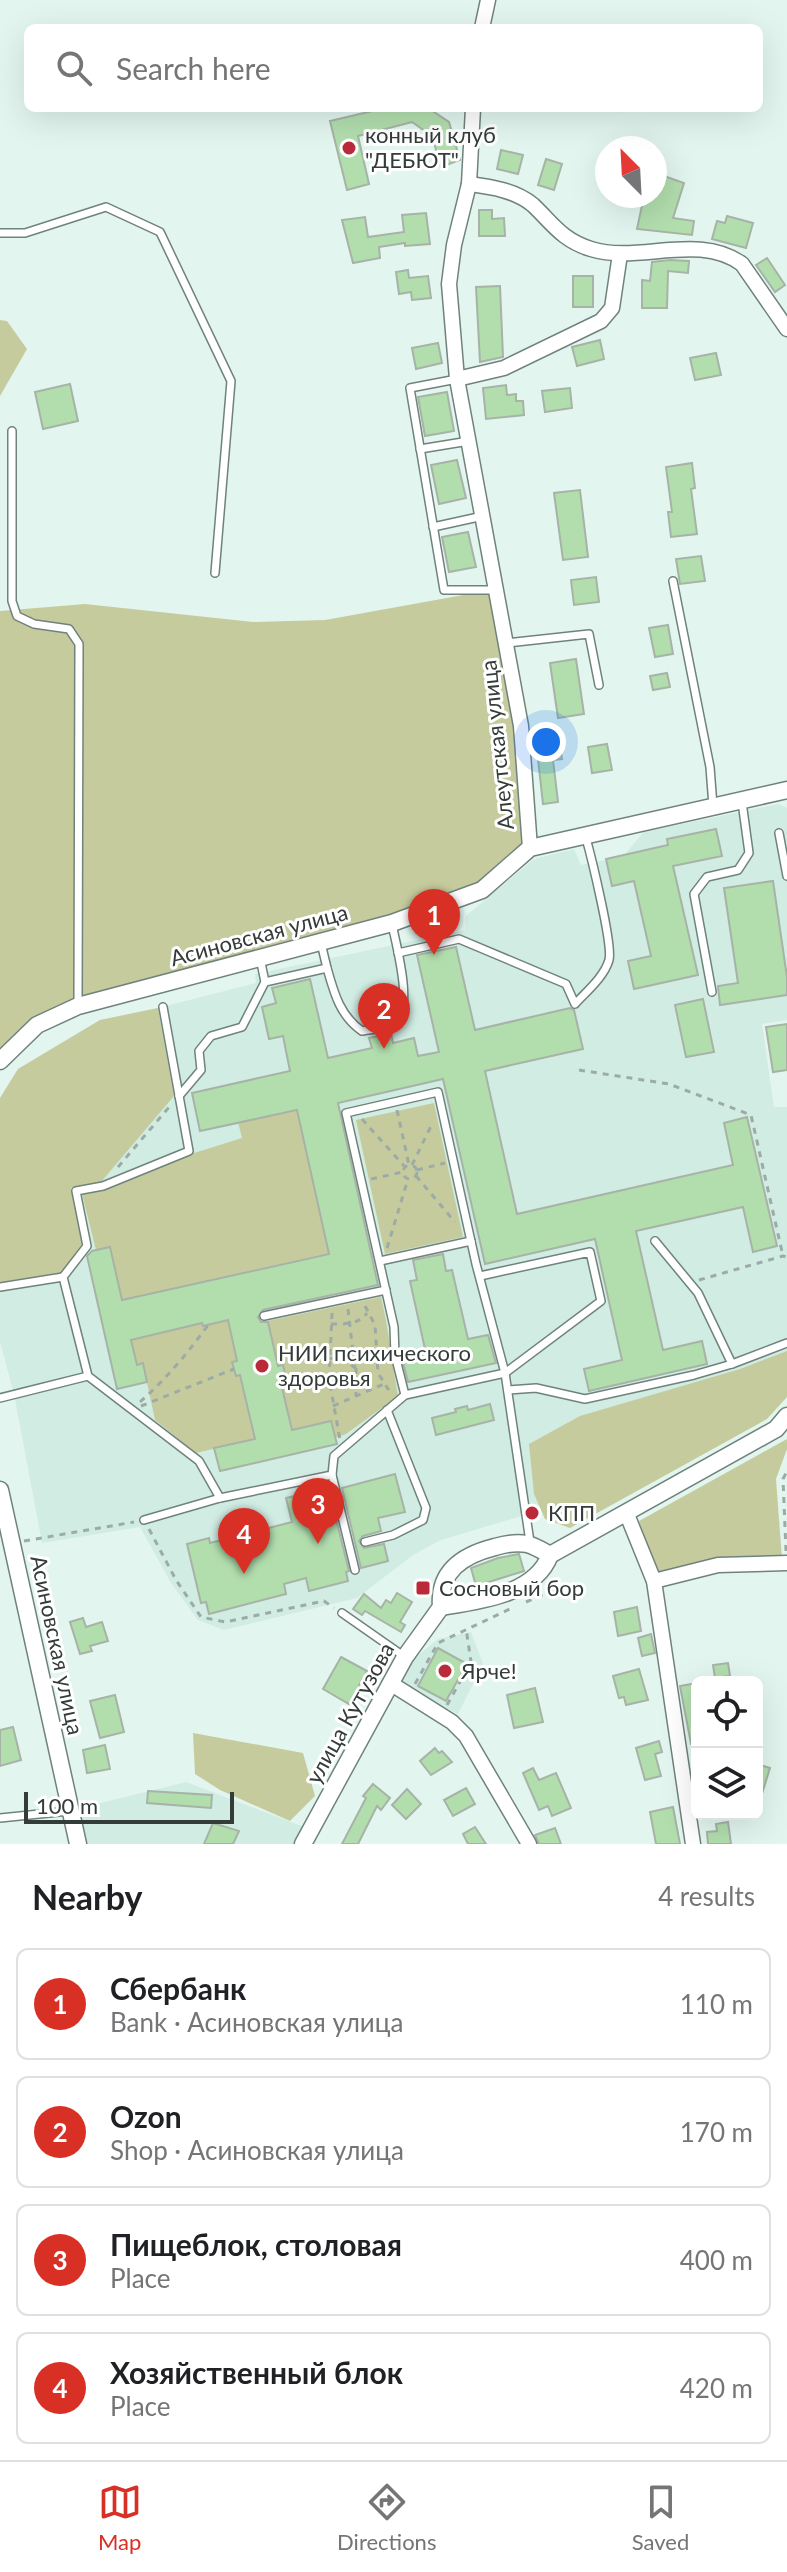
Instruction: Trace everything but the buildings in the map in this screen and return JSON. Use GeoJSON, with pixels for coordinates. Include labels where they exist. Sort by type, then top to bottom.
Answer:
{"type":"FeatureCollection","features":[{"type":"Feature","properties":{"kind":"street"},"geometry":{"type":"LineString","coordinates":[[483,24],[488,0]]}},
{"type":"Feature","properties":{"kind":"street","name":"Алеутская улица"},"geometry":{"type":"LineString","coordinates":[[473,112],[469,184],[454,245],[449,284],[457,379],[521,726],[530,848],[787,790]]}},
{"type":"Feature","properties":{"kind":"street"},"geometry":{"type":"LineString","coordinates":[[469,184],[501,188],[531,204],[562,235],[591,249],[620,254],[691,249],[733,258],[742,264],[787,329]]}},
{"type":"Feature","properties":{"kind":"street"},"geometry":{"type":"LineString","coordinates":[[457,379],[504,368],[601,321],[612,308],[620,254]]}},
{"type":"Feature","properties":{"kind":"street","name":"Асиновская улица"},"geometry":{"type":"LineString","coordinates":[[0,1061],[37,1025],[78,1006],[392,923],[482,890],[530,848]]}},
{"type":"Feature","properties":{"kind":"street"},"geometry":{"type":"LineString","coordinates":[[441,1607],[484,1599],[522,1585],[545,1569],[550,1555],[776,1429],[787,1416]]}},
{"type":"Feature","properties":{"kind":"street","name":"Асиновская улица"},"geometry":{"type":"LineString","coordinates":[[0,1490],[6,1544],[78,1844]]}},
{"type":"Feature","properties":{"kind":"street"},"geometry":{"type":"LineString","coordinates":[[626,1512],[654,1581],[693,1844]]}},
{"type":"Feature","properties":{"kind":"street"},"geometry":{"type":"LineString","coordinates":[[530,1544],[550,1555]]}},
{"type":"Feature","properties":{"kind":"street","name":"улица Кутузова"},"geometry":{"type":"LineString","coordinates":[[303,1844],[405,1657],[441,1607],[440,1591],[445,1578],[465,1557],[501,1545],[530,1544]]}},
{"type":"Feature","properties":{"kind":"street"},"geometry":{"type":"LineString","coordinates":[[654,1581],[718,1565],[787,1563]]}},
{"type":"Feature","properties":{"kind":"street"},"geometry":{"type":"LineString","coordinates":[[390,1683],[442,1716],[466,1736],[529,1844]]}},
{"type":"Feature","properties":{"kind":"lane"},"geometry":{"type":"LineString","coordinates":[[0,233],[25,233],[106,207],[160,232],[231,381],[215,573]]}},
{"type":"Feature","properties":{"kind":"lane"},"geometry":{"type":"LineString","coordinates":[[457,379],[410,388],[444,590],[495,590]]}},
{"type":"Feature","properties":{"kind":"lane"},"geometry":{"type":"LineString","coordinates":[[12,431],[12,601],[17,616],[34,624],[69,629],[79,644],[78,1006]]}},
{"type":"Feature","properties":{"kind":"lane"},"geometry":{"type":"LineString","coordinates":[[420,449],[469,441]]}},
{"type":"Feature","properties":{"kind":"lane"},"geometry":{"type":"LineString","coordinates":[[433,527],[483,516]]}},
{"type":"Feature","properties":{"kind":"lane"},"geometry":{"type":"LineString","coordinates":[[673,581],[710,767],[713,806]]}},
{"type":"Feature","properties":{"kind":"lane"},"geometry":{"type":"LineString","coordinates":[[507,643],[589,634],[599,685]]}},
{"type":"Feature","properties":{"kind":"lane"},"geometry":{"type":"LineString","coordinates":[[712,992],[694,894],[707,877],[738,870],[749,853],[741,800]]}},
{"type":"Feature","properties":{"kind":"lane"},"geometry":{"type":"LineString","coordinates":[[779,833],[787,876]]}},
{"type":"Feature","properties":{"kind":"lane"},"geometry":{"type":"LineString","coordinates":[[398,953],[459,939],[566,984],[575,1004],[602,974],[610,957],[585,835]]}},
{"type":"Feature","properties":{"kind":"lane"},"geometry":{"type":"LineString","coordinates":[[321,942],[336,1001],[352,1024],[362,1031],[394,1024],[401,1015],[404,987],[392,923]]}},
{"type":"Feature","properties":{"kind":"lane"},"geometry":{"type":"LineString","coordinates":[[179,1096],[201,1070],[199,1051],[211,1036],[242,1027],[265,982],[260,958]]}},
{"type":"Feature","properties":{"kind":"lane"},"geometry":{"type":"LineString","coordinates":[[265,982],[327,968]]}},
{"type":"Feature","properties":{"kind":"lane"},"geometry":{"type":"LineString","coordinates":[[0,1287],[63,1277],[87,1246],[76,1191],[103,1186],[189,1151],[163,1007]]}},
{"type":"Feature","properties":{"kind":"lane"},"geometry":{"type":"LineString","coordinates":[[405,1395],[395,1355],[394,1327],[381,1261],[346,1113],[438,1092],[471,1241],[505,1373],[530,1544]]}},
{"type":"Feature","properties":{"kind":"lane"},"geometry":{"type":"LineString","coordinates":[[381,1261],[471,1241]]}},
{"type":"Feature","properties":{"kind":"lane"},"geometry":{"type":"LineString","coordinates":[[655,1241],[698,1293],[732,1364]]}},
{"type":"Feature","properties":{"kind":"lane"},"geometry":{"type":"LineString","coordinates":[[355,1570],[332,1475],[334,1456],[405,1395],[505,1373],[601,1301],[590,1252],[480,1276]]}},
{"type":"Feature","properties":{"kind":"lane"},"geometry":{"type":"LineString","coordinates":[[63,1277],[88,1376],[199,1461],[220,1498]]}},
{"type":"Feature","properties":{"kind":"lane"},"geometry":{"type":"LineString","coordinates":[[264,1316],[386,1290]]}},
{"type":"Feature","properties":{"kind":"lane"},"geometry":{"type":"LineString","coordinates":[[508,1390],[536,1388],[585,1399],[694,1375],[787,1343]]}},
{"type":"Feature","properties":{"kind":"lane"},"geometry":{"type":"LineString","coordinates":[[0,1398],[88,1376]]}},
{"type":"Feature","properties":{"kind":"lane"},"geometry":{"type":"LineString","coordinates":[[365,1542],[393,1535],[423,1520],[426,1508],[387,1410]]}},
{"type":"Feature","properties":{"kind":"lane"},"geometry":{"type":"LineString","coordinates":[[144,1520],[220,1498],[332,1475]]}},
{"type":"Feature","properties":{"kind":"lane"},"geometry":{"type":"LineString","coordinates":[[342,1613],[405,1657]]}},
{"type":"Feature","properties":{"kind":"lane"},"geometry":{"type":"LineString","coordinates":[[0,1818],[70,1811]]}},
{"type":"Feature","properties":{"kind":"path"},"geometry":{"type":"LineString","coordinates":[[579,1070],[669,1084],[751,1115],[785,1257],[690,1283]]}},
{"type":"Feature","properties":{"kind":"path"},"geometry":{"type":"LineString","coordinates":[[103,1186],[179,1096]]}},
{"type":"Feature","properties":{"kind":"path"},"geometry":{"type":"LineString","coordinates":[[381,1261],[408,1179],[395,1102]]}},
{"type":"Feature","properties":{"kind":"path"},"geometry":{"type":"LineString","coordinates":[[362,1182],[407,1167],[441,1105]]}},
{"type":"Feature","properties":{"kind":"path"},"geometry":{"type":"LineString","coordinates":[[355,1111],[407,1167],[417,1170],[453,1162]]}},
{"type":"Feature","properties":{"kind":"path"},"geometry":{"type":"LineString","coordinates":[[417,1170],[416,1176],[471,1241]]}},
{"type":"Feature","properties":{"kind":"path"},"geometry":{"type":"LineString","coordinates":[[408,1179],[416,1176]]}},
{"type":"Feature","properties":{"kind":"path"},"geometry":{"type":"LineString","coordinates":[[360,1296],[375,1325],[378,1373],[397,1402]]}},
{"type":"Feature","properties":{"kind":"path"},"geometry":{"type":"LineString","coordinates":[[347,1298],[353,1353]]}},
{"type":"Feature","properties":{"kind":"path"},"geometry":{"type":"LineString","coordinates":[[334,1301],[329,1358],[333,1406],[342,1450]]}},
{"type":"Feature","properties":{"kind":"path"},"geometry":{"type":"LineString","coordinates":[[331,1324],[350,1324],[361,1320],[368,1312]]}},
{"type":"Feature","properties":{"kind":"path"},"geometry":{"type":"LineString","coordinates":[[131,1410],[159,1385],[208,1325]]}},
{"type":"Feature","properties":{"kind":"path"},"geometry":{"type":"LineString","coordinates":[[356,1396],[356,1367],[361,1359],[375,1353]]}},
{"type":"Feature","properties":{"kind":"path"},"geometry":{"type":"LineString","coordinates":[[356,1367],[349,1366],[348,1355],[358,1354],[361,1359]]}},
{"type":"Feature","properties":{"kind":"path"},"geometry":{"type":"LineString","coordinates":[[329,1358],[347,1361]]}},
{"type":"Feature","properties":{"kind":"path"},"geometry":{"type":"LineString","coordinates":[[131,1410],[234,1369]]}},
{"type":"Feature","properties":{"kind":"path"},"geometry":{"type":"LineString","coordinates":[[333,1406],[385,1384]]}},
{"type":"Feature","properties":{"kind":"path"},"geometry":{"type":"LineString","coordinates":[[787,1471],[783,1479],[787,1563]]}},
{"type":"Feature","properties":{"kind":"path"},"geometry":{"type":"LineString","coordinates":[[6,1544],[144,1520],[176,1580],[201,1617],[225,1622],[324,1601],[342,1613]]}},
{"type":"Feature","properties":{"kind":"path"},"geometry":{"type":"LineString","coordinates":[[409,1694],[438,1643],[563,1586]]}},
{"type":"Feature","properties":{"kind":"path"},"geometry":{"type":"LineString","coordinates":[[442,1716],[471,1662],[466,1628]]}},
{"type":"Feature","properties":{"kind":"shaded area"},"geometry":{"type":"Polygon","coordinates":[[[779,804],[787,808],[787,1020],[762,1024],[774,1107],[787,1107],[787,1392],[622,1479],[535,1512],[441,1540],[413,1555],[357,1598],[224,1630],[198,1620],[171,1583],[140,1527],[42,1543],[14,1394],[0,1342],[0,1098],[18,1069],[100,1020],[256,983],[255,974],[465,930],[466,916],[534,859],[574,849],[581,865],[593,863],[624,855],[644,832],[779,804]]]}},
{"type":"Feature","properties":{"kind":"shaded area"},"geometry":{"type":"Polygon","coordinates":[[[471,1632],[483,1664],[458,1714],[399,1683],[409,1663],[438,1639],[471,1632]]]}},
{"type":"Feature","properties":{"kind":"shaded area"},"geometry":{"type":"Polygon","coordinates":[[[186,1782],[304,1827],[295,1844],[83,1844],[76,1809],[186,1782]]]}},
{"type":"Feature","properties":{"kind":"green space"},"geometry":{"type":"Polygon","coordinates":[[[0,320],[7,321],[27,349],[0,396],[0,320]]]}},
{"type":"Feature","properties":{"kind":"green space"},"geometry":{"type":"Polygon","coordinates":[[[491,590],[518,727],[524,846],[479,884],[389,916],[76,1001],[0,1054],[0,611],[85,604],[253,622],[325,620],[491,590]]]}},
{"type":"Feature","properties":{"kind":"green space"},"geometry":{"type":"Polygon","coordinates":[[[158,1008],[174,1096],[101,1182],[71,1188],[84,1244],[64,1272],[0,1283],[0,1098],[18,1069],[100,1020],[158,1008]]]}},
{"type":"Feature","properties":{"kind":"green space"},"geometry":{"type":"Polygon","coordinates":[[[434,1103],[463,1237],[385,1254],[356,1120],[434,1103]]]}},
{"type":"Feature","properties":{"kind":"green space"},"geometry":{"type":"Polygon","coordinates":[[[297,1111],[329,1253],[122,1300],[110,1247],[96,1250],[82,1194],[105,1190],[191,1154],[242,1138],[238,1122],[297,1111]]]}},
{"type":"Feature","properties":{"kind":"green space"},"geometry":{"type":"Polygon","coordinates":[[[381,1297],[398,1396],[346,1434],[335,1438],[331,1421],[292,1430],[280,1379],[285,1378],[278,1366],[267,1321],[381,1297]]]}},
{"type":"Feature","properties":{"kind":"green space"},"geometry":{"type":"Polygon","coordinates":[[[225,1306],[237,1361],[233,1362],[236,1375],[240,1375],[255,1439],[196,1453],[155,1420],[143,1364],[137,1365],[131,1340],[202,1323],[204,1326],[214,1323],[225,1306]]]}},
{"type":"Feature","properties":{"kind":"green space"},"geometry":{"type":"Polygon","coordinates":[[[787,1351],[787,1397],[767,1419],[570,1528],[545,1519],[534,1494],[529,1444],[580,1416],[740,1369],[787,1351]]]}},
{"type":"Feature","properties":{"kind":"green space"},"geometry":{"type":"Polygon","coordinates":[[[787,1439],[787,1449],[776,1479],[782,1559],[728,1557],[659,1576],[639,1521],[787,1439]]]}},
{"type":"Feature","properties":{"kind":"green space"},"geometry":{"type":"Polygon","coordinates":[[[193,1733],[303,1753],[315,1796],[290,1821],[220,1790],[195,1774],[193,1733]]]}},
{"type":"Feature","properties":{"kind":"place","name":"конный клуб \"ДЕБЮТ\""},"geometry":{"type":"Point","coordinates":[349,148]}},
{"type":"Feature","properties":{"kind":"place","name":"Сбербанк"},"geometry":{"type":"Point","coordinates":[434,955]}},
{"type":"Feature","properties":{"kind":"place","name":"Ozon"},"geometry":{"type":"Point","coordinates":[384,1049]}},
{"type":"Feature","properties":{"kind":"place","name":"НИИ психического здоровья"},"geometry":{"type":"Point","coordinates":[262,1366]}},
{"type":"Feature","properties":{"kind":"place","name":"КПП"},"geometry":{"type":"Point","coordinates":[532,1513]}},
{"type":"Feature","properties":{"kind":"place","name":"Пищеблок, столовая"},"geometry":{"type":"Point","coordinates":[318,1544]}},
{"type":"Feature","properties":{"kind":"place","name":"Хозяйственный блок"},"geometry":{"type":"Point","coordinates":[244,1574]}},
{"type":"Feature","properties":{"kind":"place","name":"Сосновый бор"},"geometry":{"type":"Point","coordinates":[423,1588]}},
{"type":"Feature","properties":{"kind":"place","name":"Ярче!"},"geometry":{"type":"Point","coordinates":[445,1671]}}]}
